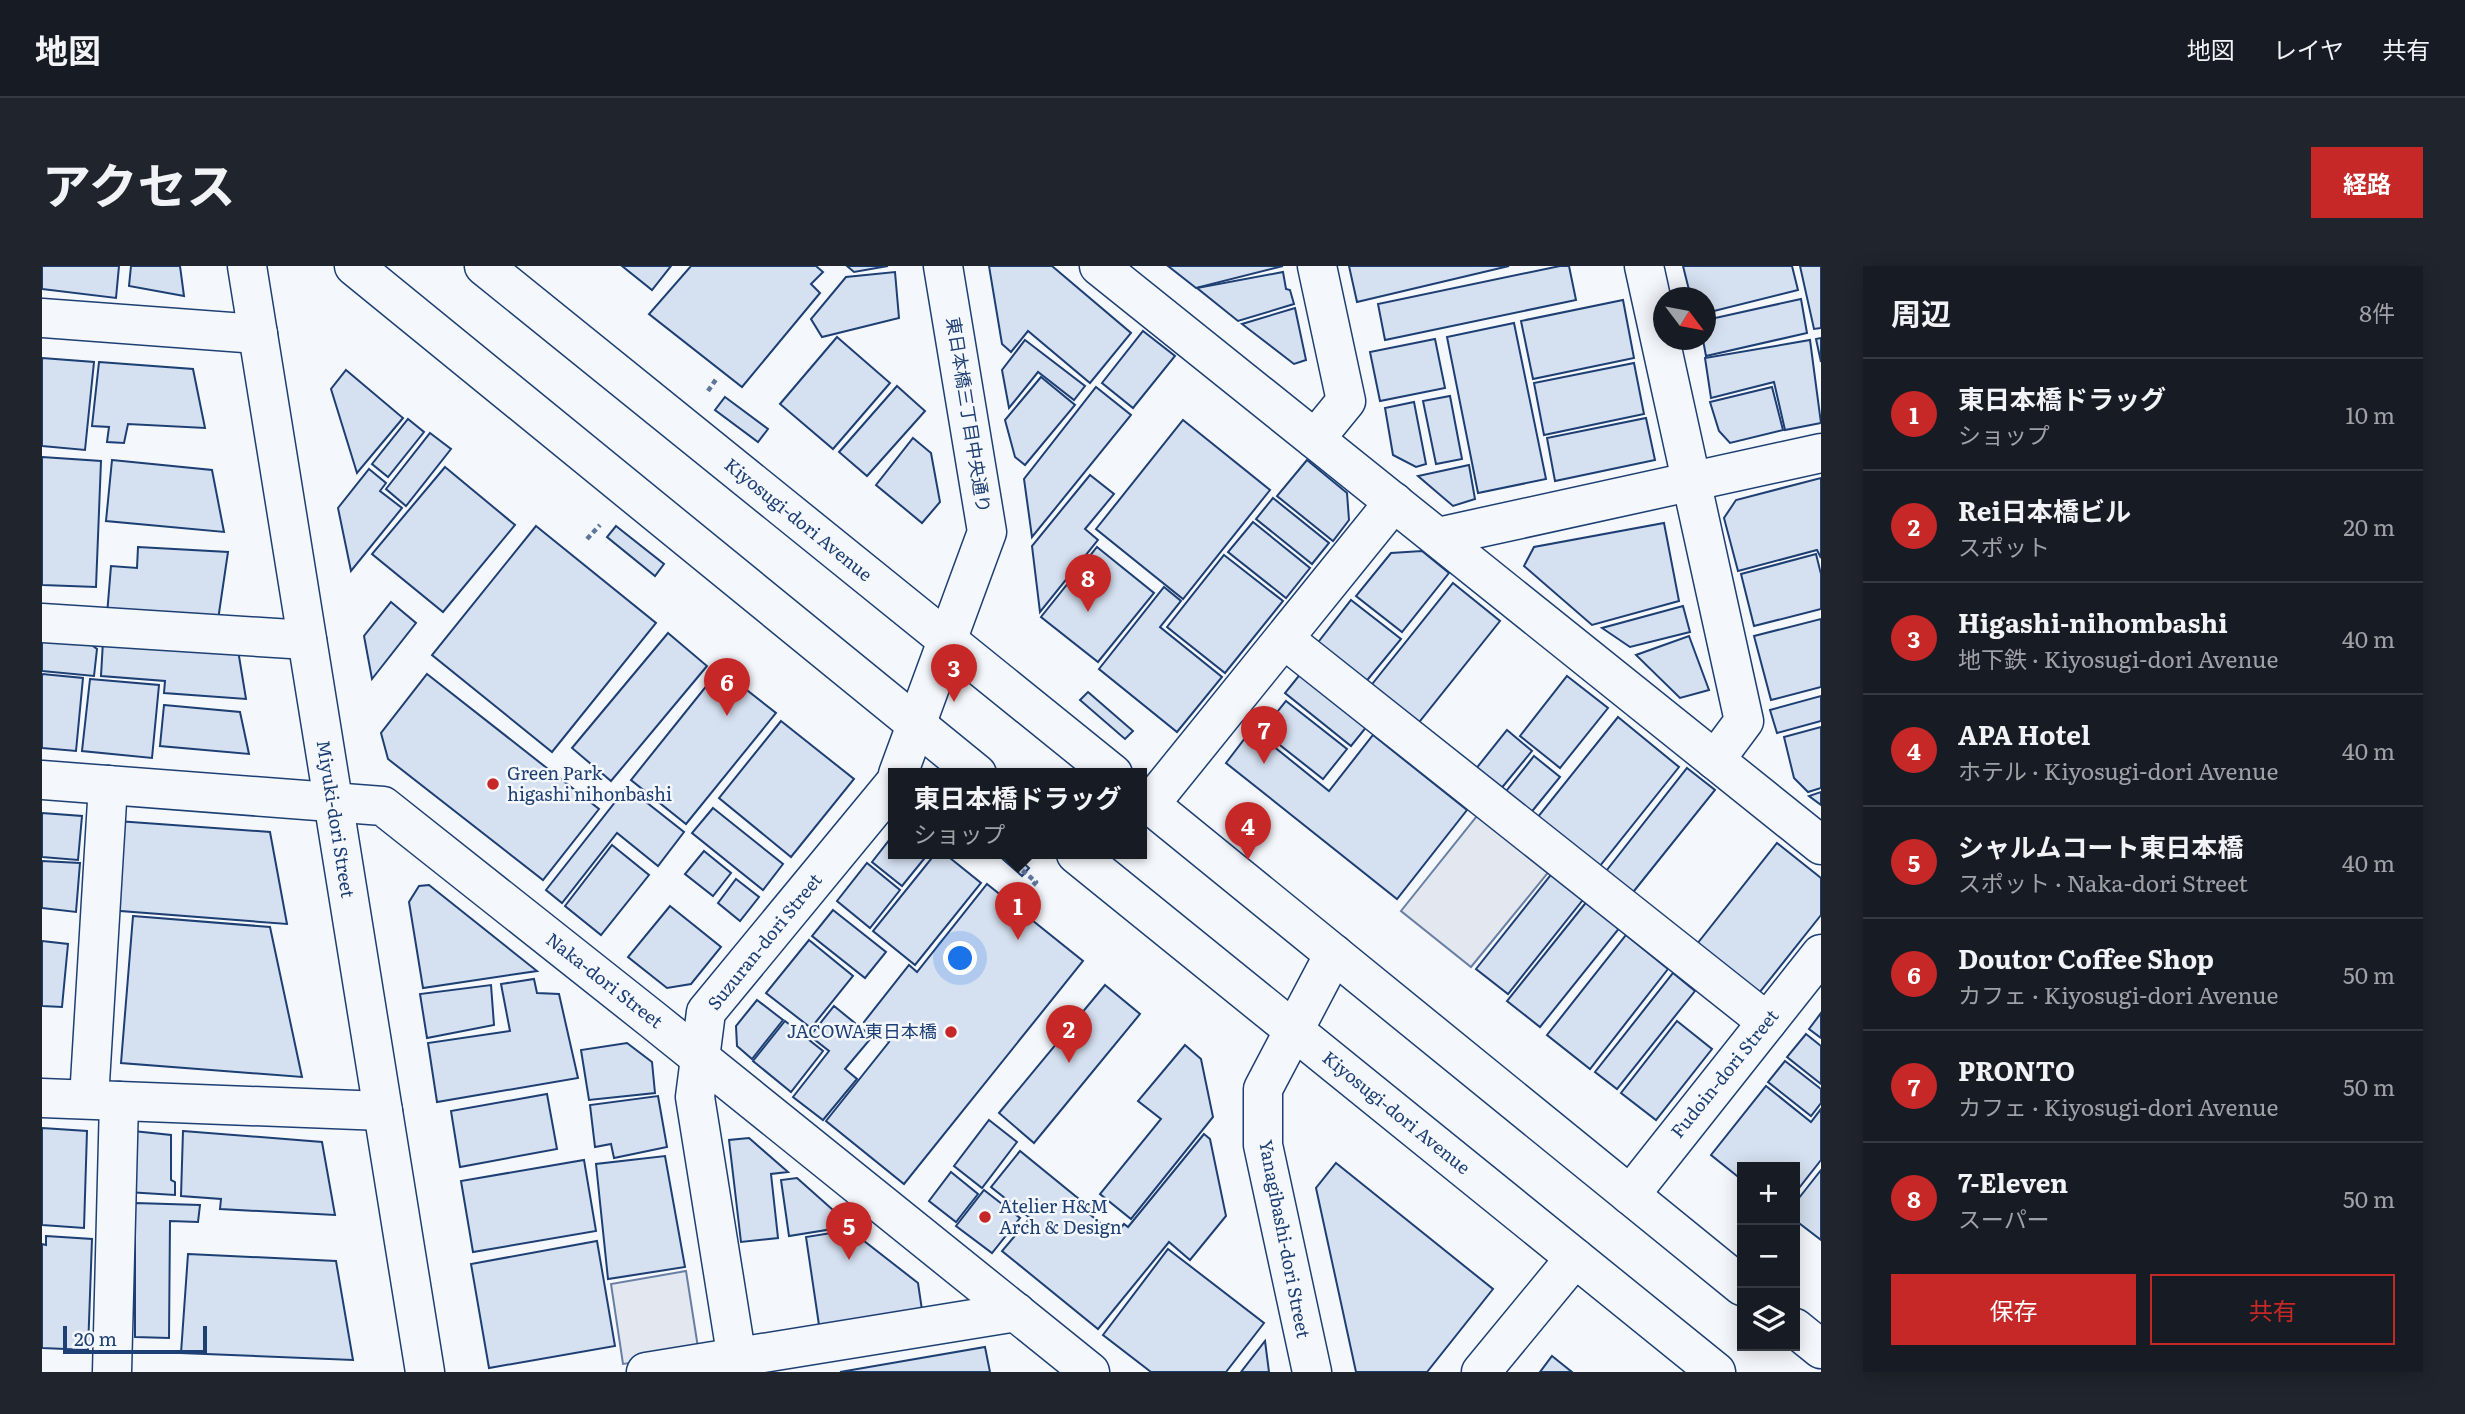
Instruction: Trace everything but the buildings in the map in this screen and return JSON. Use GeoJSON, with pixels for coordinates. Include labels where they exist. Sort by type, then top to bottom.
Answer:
{"type":"FeatureCollection","features":[{"type":"Feature","properties":{"kind":"street","name":"Miyuki-dori Street"},"geometry":{"type":"LineString","coordinates":[[247,266],[425,1372]]}},
{"type":"Feature","properties":{"kind":"street"},"geometry":{"type":"LineString","coordinates":[[354,266],[970,768]]}},
{"type":"Feature","properties":{"kind":"street","name":"東日本橋三丁目中央通り"},"geometry":{"type":"LineString","coordinates":[[916,724],[987,531],[943,266]]}},
{"type":"Feature","properties":{"kind":"street"},"geometry":{"type":"LineString","coordinates":[[1099,266],[1821,845]]}},
{"type":"Feature","properties":{"kind":"street"},"geometry":{"type":"LineString","coordinates":[[1315,439],[1346,401],[1317,266]]}},
{"type":"Feature","properties":{"kind":"street"},"geometry":{"type":"LineString","coordinates":[[1644,266],[1744,721],[1715,760]]}},
{"type":"Feature","properties":{"kind":"street","name":"Kiyosugi-dori Avenue"},"geometry":{"type":"LineString","coordinates":[[507,273],[1105,768]]}},
{"type":"Feature","properties":{"kind":"street"},"geometry":{"type":"LineString","coordinates":[[42,318],[258,334]]}},
{"type":"Feature","properties":{"kind":"street"},"geometry":{"type":"LineString","coordinates":[[1438,537],[1821,453]]}},
{"type":"Feature","properties":{"kind":"street"},"geometry":{"type":"LineString","coordinates":[[1147,800],[1284,639],[1394,502]]}},
{"type":"Feature","properties":{"kind":"street"},"geometry":{"type":"LineString","coordinates":[[42,623],[307,640]]}},
{"type":"Feature","properties":{"kind":"street"},"geometry":{"type":"LineString","coordinates":[[1284,639],[1767,1022]]}},
{"type":"Feature","properties":{"kind":"street"},"geometry":{"type":"LineString","coordinates":[[900,768],[916,724]]}},
{"type":"Feature","properties":{"kind":"street","name":"Naka-dori Street"},"geometry":{"type":"LineString","coordinates":[[42,780],[383,806],[1090,1372]]}},
{"type":"Feature","properties":{"kind":"street"},"geometry":{"type":"LineString","coordinates":[[108,785],[104,1100],[112,1372]]}},
{"type":"Feature","properties":{"kind":"street","name":"Suzuran-dori Street"},"geometry":{"type":"LineString","coordinates":[[738,1365],[695,1097],[706,1012],[888,791]]}},
{"type":"Feature","properties":{"kind":"street"},"geometry":{"type":"LineString","coordinates":[[1147,802],[1737,1282]]}},
{"type":"Feature","properties":{"kind":"street","name":"Kiyosugi-dori Avenue"},"geometry":{"type":"LineString","coordinates":[[1082,859],[1716,1372]]}},
{"type":"Feature","properties":{"kind":"street","name":"Yanagibashi-dori Street"},"geometry":{"type":"LineString","coordinates":[[1312,1372],[1263,1145],[1263,1089],[1334,954]]}},
{"type":"Feature","properties":{"kind":"street","name":"Fudoin-dori Street"},"geometry":{"type":"LineString","coordinates":[[1630,1195],[1821,954]]}},
{"type":"Feature","properties":{"kind":"street"},"geometry":{"type":"LineString","coordinates":[[42,1098],[383,1111]]}},
{"type":"Feature","properties":{"kind":"street"},"geometry":{"type":"LineString","coordinates":[[1481,1372],[1575,1258]]}},
{"type":"Feature","properties":{"kind":"street"},"geometry":{"type":"LineString","coordinates":[[646,1372],[738,1365],[1016,1312]]}},
{"type":"Feature","properties":{"kind":"street"},"geometry":{"type":"LineString","coordinates":[[1800,1332],[1821,1349]]}},
{"type":"Feature","properties":{"kind":"path"},"geometry":{"type":"LineString","coordinates":[[587,539],[600,524],[608,531]]}},
{"type":"Feature","properties":{"kind":"path"},"geometry":{"type":"LineString","coordinates":[[1009,859],[1035,882],[1025,894]]}},
{"type":"Feature","properties":{"kind":"shaded area"},"geometry":{"type":"Polygon","coordinates":[[[1481,811],[1551,869],[1471,967],[1401,911],[1481,811]]]}},
{"type":"Feature","properties":{"kind":"shaded area"},"geometry":{"type":"Polygon","coordinates":[[[686,1271],[699,1354],[623,1364],[611,1284],[686,1271]]]}},
{"type":"Feature","properties":{"kind":"place","name":"7-Eleven"},"geometry":{"type":"Point","coordinates":[1088,612]}},
{"type":"Feature","properties":{"kind":"place","name":"Higashi-nihombashi"},"geometry":{"type":"Point","coordinates":[954,702]}},
{"type":"Feature","properties":{"kind":"place","name":"Doutor Coffee Shop"},"geometry":{"type":"Point","coordinates":[727,716]}},
{"type":"Feature","properties":{"kind":"place","name":"PRONTO"},"geometry":{"type":"Point","coordinates":[1264,764]}},
{"type":"Feature","properties":{"kind":"place","name":"Green Park higashi nihonbashi"},"geometry":{"type":"Point","coordinates":[493,784]}},
{"type":"Feature","properties":{"kind":"place","name":"APA Hotel"},"geometry":{"type":"Point","coordinates":[1248,860]}},
{"type":"Feature","properties":{"kind":"place","name":"東日本橋ドラッグ"},"geometry":{"type":"Point","coordinates":[1018,940]}},
{"type":"Feature","properties":{"kind":"place","name":"JACOWA東日本橋"},"geometry":{"type":"Point","coordinates":[951,1032]}},
{"type":"Feature","properties":{"kind":"place","name":"Rei日本橋ビル"},"geometry":{"type":"Point","coordinates":[1069,1063]}},
{"type":"Feature","properties":{"kind":"place","name":"Atelier H&M Arch & Design"},"geometry":{"type":"Point","coordinates":[985,1217]}},
{"type":"Feature","properties":{"kind":"place","name":"シャルムコート東日本橋"},"geometry":{"type":"Point","coordinates":[849,1260]}}]}
